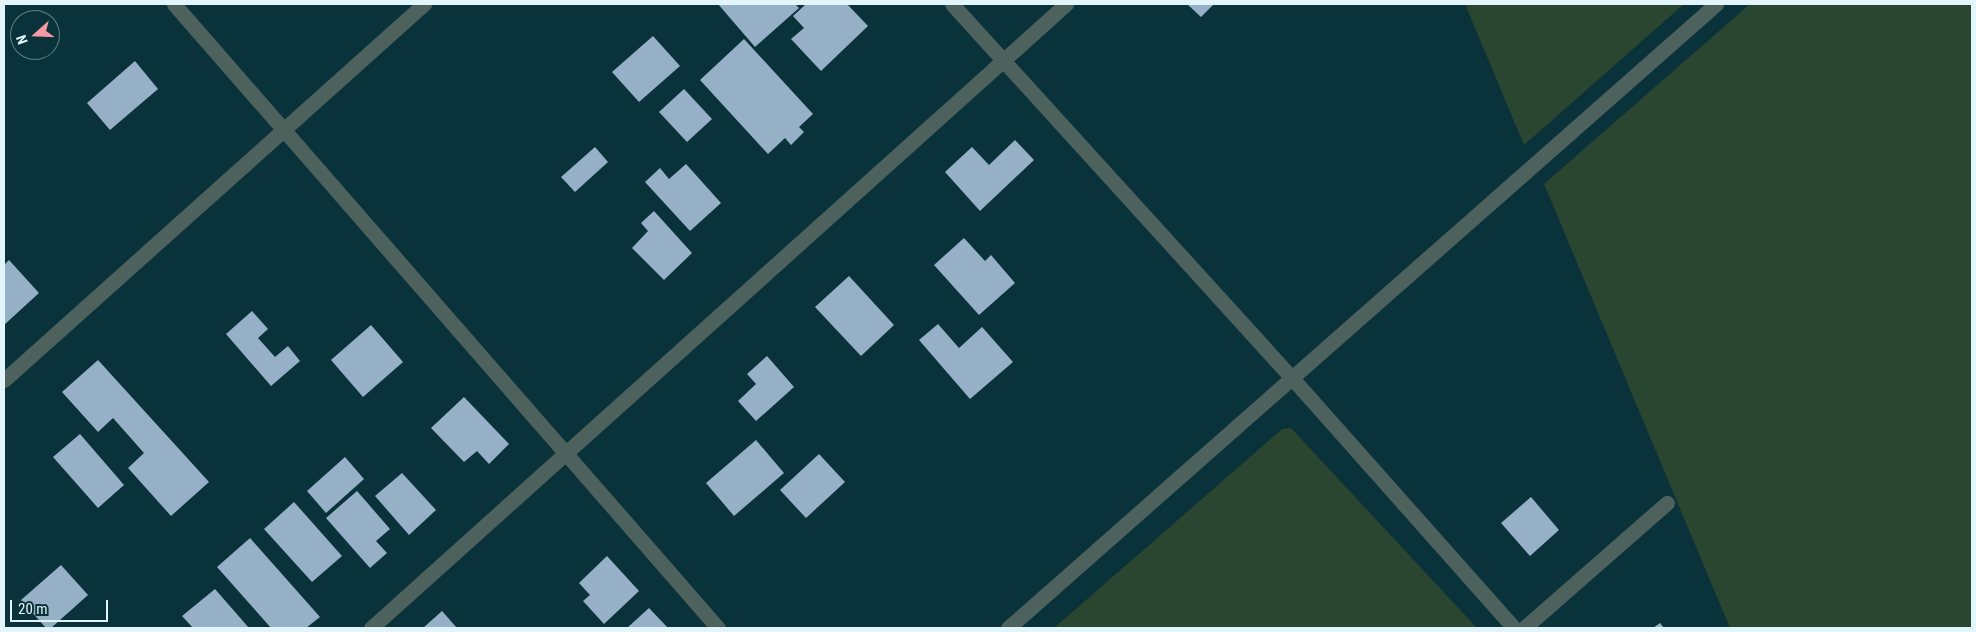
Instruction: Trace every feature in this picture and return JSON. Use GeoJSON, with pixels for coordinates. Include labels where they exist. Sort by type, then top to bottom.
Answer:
{"type":"FeatureCollection","features":[{"type":"Feature","properties":{"kind":"street"},"geometry":{"type":"LineString","coordinates":[[174,4],[718,628]]}},
{"type":"Feature","properties":{"kind":"street"},"geometry":{"type":"LineString","coordinates":[[4,380],[424,4]]}},
{"type":"Feature","properties":{"kind":"street"},"geometry":{"type":"LineString","coordinates":[[952,4],[1292,378],[1514,628]]}},
{"type":"Feature","properties":{"kind":"street"},"geometry":{"type":"LineString","coordinates":[[371,628],[1066,4]]}},
{"type":"Feature","properties":{"kind":"street"},"geometry":{"type":"LineString","coordinates":[[1008,628],[1716,4]]}},
{"type":"Feature","properties":{"kind":"street"},"geometry":{"type":"LineString","coordinates":[[1524,628],[1667,504]]}},
{"type":"Feature","properties":{"kind":"green space"},"geometry":{"type":"Polygon","coordinates":[[[1465,4],[1684,4],[1524,145],[1465,4]]]}},
{"type":"Feature","properties":{"kind":"green space"},"geometry":{"type":"Polygon","coordinates":[[[1750,4],[1972,4],[1972,628],[1730,628],[1544,184],[1750,4]]]}},
{"type":"Feature","properties":{"kind":"green space"},"geometry":{"type":"Polygon","coordinates":[[[1291,428],[1477,628],[1054,628],[1282,429],[1291,428]]]}},
{"type":"Feature","properties":{"kind":"building"},"geometry":{"type":"Polygon","coordinates":[[[718,4],[795,4],[799,8],[755,47],[718,4]]]}},
{"type":"Feature","properties":{"kind":"building"},"geometry":{"type":"Polygon","coordinates":[[[806,4],[847,4],[868,26],[821,71],[791,39],[804,28],[793,16],[806,4]]]}},
{"type":"Feature","properties":{"kind":"building"},"geometry":{"type":"Polygon","coordinates":[[[1187,4],[1214,4],[1201,17],[1187,4]]]}},
{"type":"Feature","properties":{"kind":"building"},"geometry":{"type":"Polygon","coordinates":[[[653,36],[680,66],[639,102],[612,72],[653,36]]]}},
{"type":"Feature","properties":{"kind":"building"},"geometry":{"type":"Polygon","coordinates":[[[744,39],[813,114],[799,127],[804,132],[791,145],[785,138],[768,154],[700,80],[744,39]]]}},
{"type":"Feature","properties":{"kind":"building"},"geometry":{"type":"Polygon","coordinates":[[[135,61],[158,89],[110,130],[87,103],[135,61]]]}},
{"type":"Feature","properties":{"kind":"building"},"geometry":{"type":"Polygon","coordinates":[[[684,89],[712,119],[687,142],[659,112],[684,89]]]}},
{"type":"Feature","properties":{"kind":"building"},"geometry":{"type":"Polygon","coordinates":[[[1015,140],[1034,160],[980,211],[945,172],[972,147],[989,165],[1015,140]]]}},
{"type":"Feature","properties":{"kind":"building"},"geometry":{"type":"Polygon","coordinates":[[[595,147],[608,162],[575,192],[561,177],[595,147]]]}},
{"type":"Feature","properties":{"kind":"building"},"geometry":{"type":"Polygon","coordinates":[[[686,164],[721,203],[690,231],[645,182],[660,168],[669,179],[686,164]]]}},
{"type":"Feature","properties":{"kind":"building"},"geometry":{"type":"Polygon","coordinates":[[[654,211],[692,253],[664,280],[632,248],[648,231],[641,223],[654,211]]]}},
{"type":"Feature","properties":{"kind":"building"},"geometry":{"type":"Polygon","coordinates":[[[964,238],[985,261],[991,255],[1015,283],[979,315],[934,265],[964,238]]]}},
{"type":"Feature","properties":{"kind":"building"},"geometry":{"type":"Polygon","coordinates":[[[9,260],[39,293],[4,325],[4,265],[9,260]]]}},
{"type":"Feature","properties":{"kind":"building"},"geometry":{"type":"Polygon","coordinates":[[[849,276],[894,325],[861,356],[815,307],[849,276]]]}},
{"type":"Feature","properties":{"kind":"building"},"geometry":{"type":"Polygon","coordinates":[[[252,311],[268,329],[258,338],[275,357],[288,346],[300,361],[271,386],[226,334],[252,311]]]}},
{"type":"Feature","properties":{"kind":"building"},"geometry":{"type":"Polygon","coordinates":[[[938,324],[959,348],[982,327],[1013,362],[970,399],[919,340],[938,324]]]}},
{"type":"Feature","properties":{"kind":"building"},"geometry":{"type":"Polygon","coordinates":[[[371,325],[403,362],[363,397],[331,360],[371,325]]]}},
{"type":"Feature","properties":{"kind":"building"},"geometry":{"type":"Polygon","coordinates":[[[767,356],[794,387],[756,421],[738,401],[756,384],[747,374],[767,356]]]}},
{"type":"Feature","properties":{"kind":"building"},"geometry":{"type":"Polygon","coordinates":[[[98,360],[209,482],[171,516],[128,468],[144,453],[113,418],[98,432],[62,392],[98,360]]]}},
{"type":"Feature","properties":{"kind":"building"},"geometry":{"type":"Polygon","coordinates":[[[464,397],[509,444],[489,464],[477,451],[464,462],[431,428],[464,397]]]}},
{"type":"Feature","properties":{"kind":"building"},"geometry":{"type":"Polygon","coordinates":[[[80,434],[124,485],[98,508],[53,457],[80,434]]]}},
{"type":"Feature","properties":{"kind":"building"},"geometry":{"type":"Polygon","coordinates":[[[756,440],[784,473],[734,516],[706,483],[756,440]]]}},
{"type":"Feature","properties":{"kind":"building"},"geometry":{"type":"Polygon","coordinates":[[[819,454],[845,482],[806,518],[780,490],[819,454]]]}},
{"type":"Feature","properties":{"kind":"building"},"geometry":{"type":"Polygon","coordinates":[[[345,457],[364,479],[326,513],[307,491],[345,457]]]}},
{"type":"Feature","properties":{"kind":"building"},"geometry":{"type":"Polygon","coordinates":[[[402,473],[436,510],[409,535],[375,496],[402,473]]]}},
{"type":"Feature","properties":{"kind":"building"},"geometry":{"type":"Polygon","coordinates":[[[357,491],[390,529],[376,541],[387,553],[370,568],[326,518],[357,491]]]}},
{"type":"Feature","properties":{"kind":"building"},"geometry":{"type":"Polygon","coordinates":[[[1531,497],[1559,530],[1530,556],[1501,523],[1531,497]]]}},
{"type":"Feature","properties":{"kind":"building"},"geometry":{"type":"Polygon","coordinates":[[[294,502],[342,556],[312,582],[264,529],[294,502]]]}},
{"type":"Feature","properties":{"kind":"building"},"geometry":{"type":"Polygon","coordinates":[[[250,538],[320,617],[306,628],[271,628],[217,567],[250,538]]]}},
{"type":"Feature","properties":{"kind":"building"},"geometry":{"type":"Polygon","coordinates":[[[607,556],[639,591],[604,624],[583,601],[590,595],[579,583],[607,556]]]}},
{"type":"Feature","properties":{"kind":"building"},"geometry":{"type":"Polygon","coordinates":[[[61,565],[88,595],[51,628],[46,628],[21,600],[61,565]]]}},
{"type":"Feature","properties":{"kind":"building"},"geometry":{"type":"Polygon","coordinates":[[[215,589],[249,628],[193,628],[182,616],[215,589]]]}},
{"type":"Feature","properties":{"kind":"building"},"geometry":{"type":"Polygon","coordinates":[[[649,608],[668,628],[627,628],[649,608]]]}},
{"type":"Feature","properties":{"kind":"building"},"geometry":{"type":"Polygon","coordinates":[[[442,611],[457,628],[423,628],[442,611]]]}},
{"type":"Feature","properties":{"kind":"building"},"geometry":{"type":"Polygon","coordinates":[[[1660,623],[1664,628],[1653,628],[1660,623]]]}}]}
